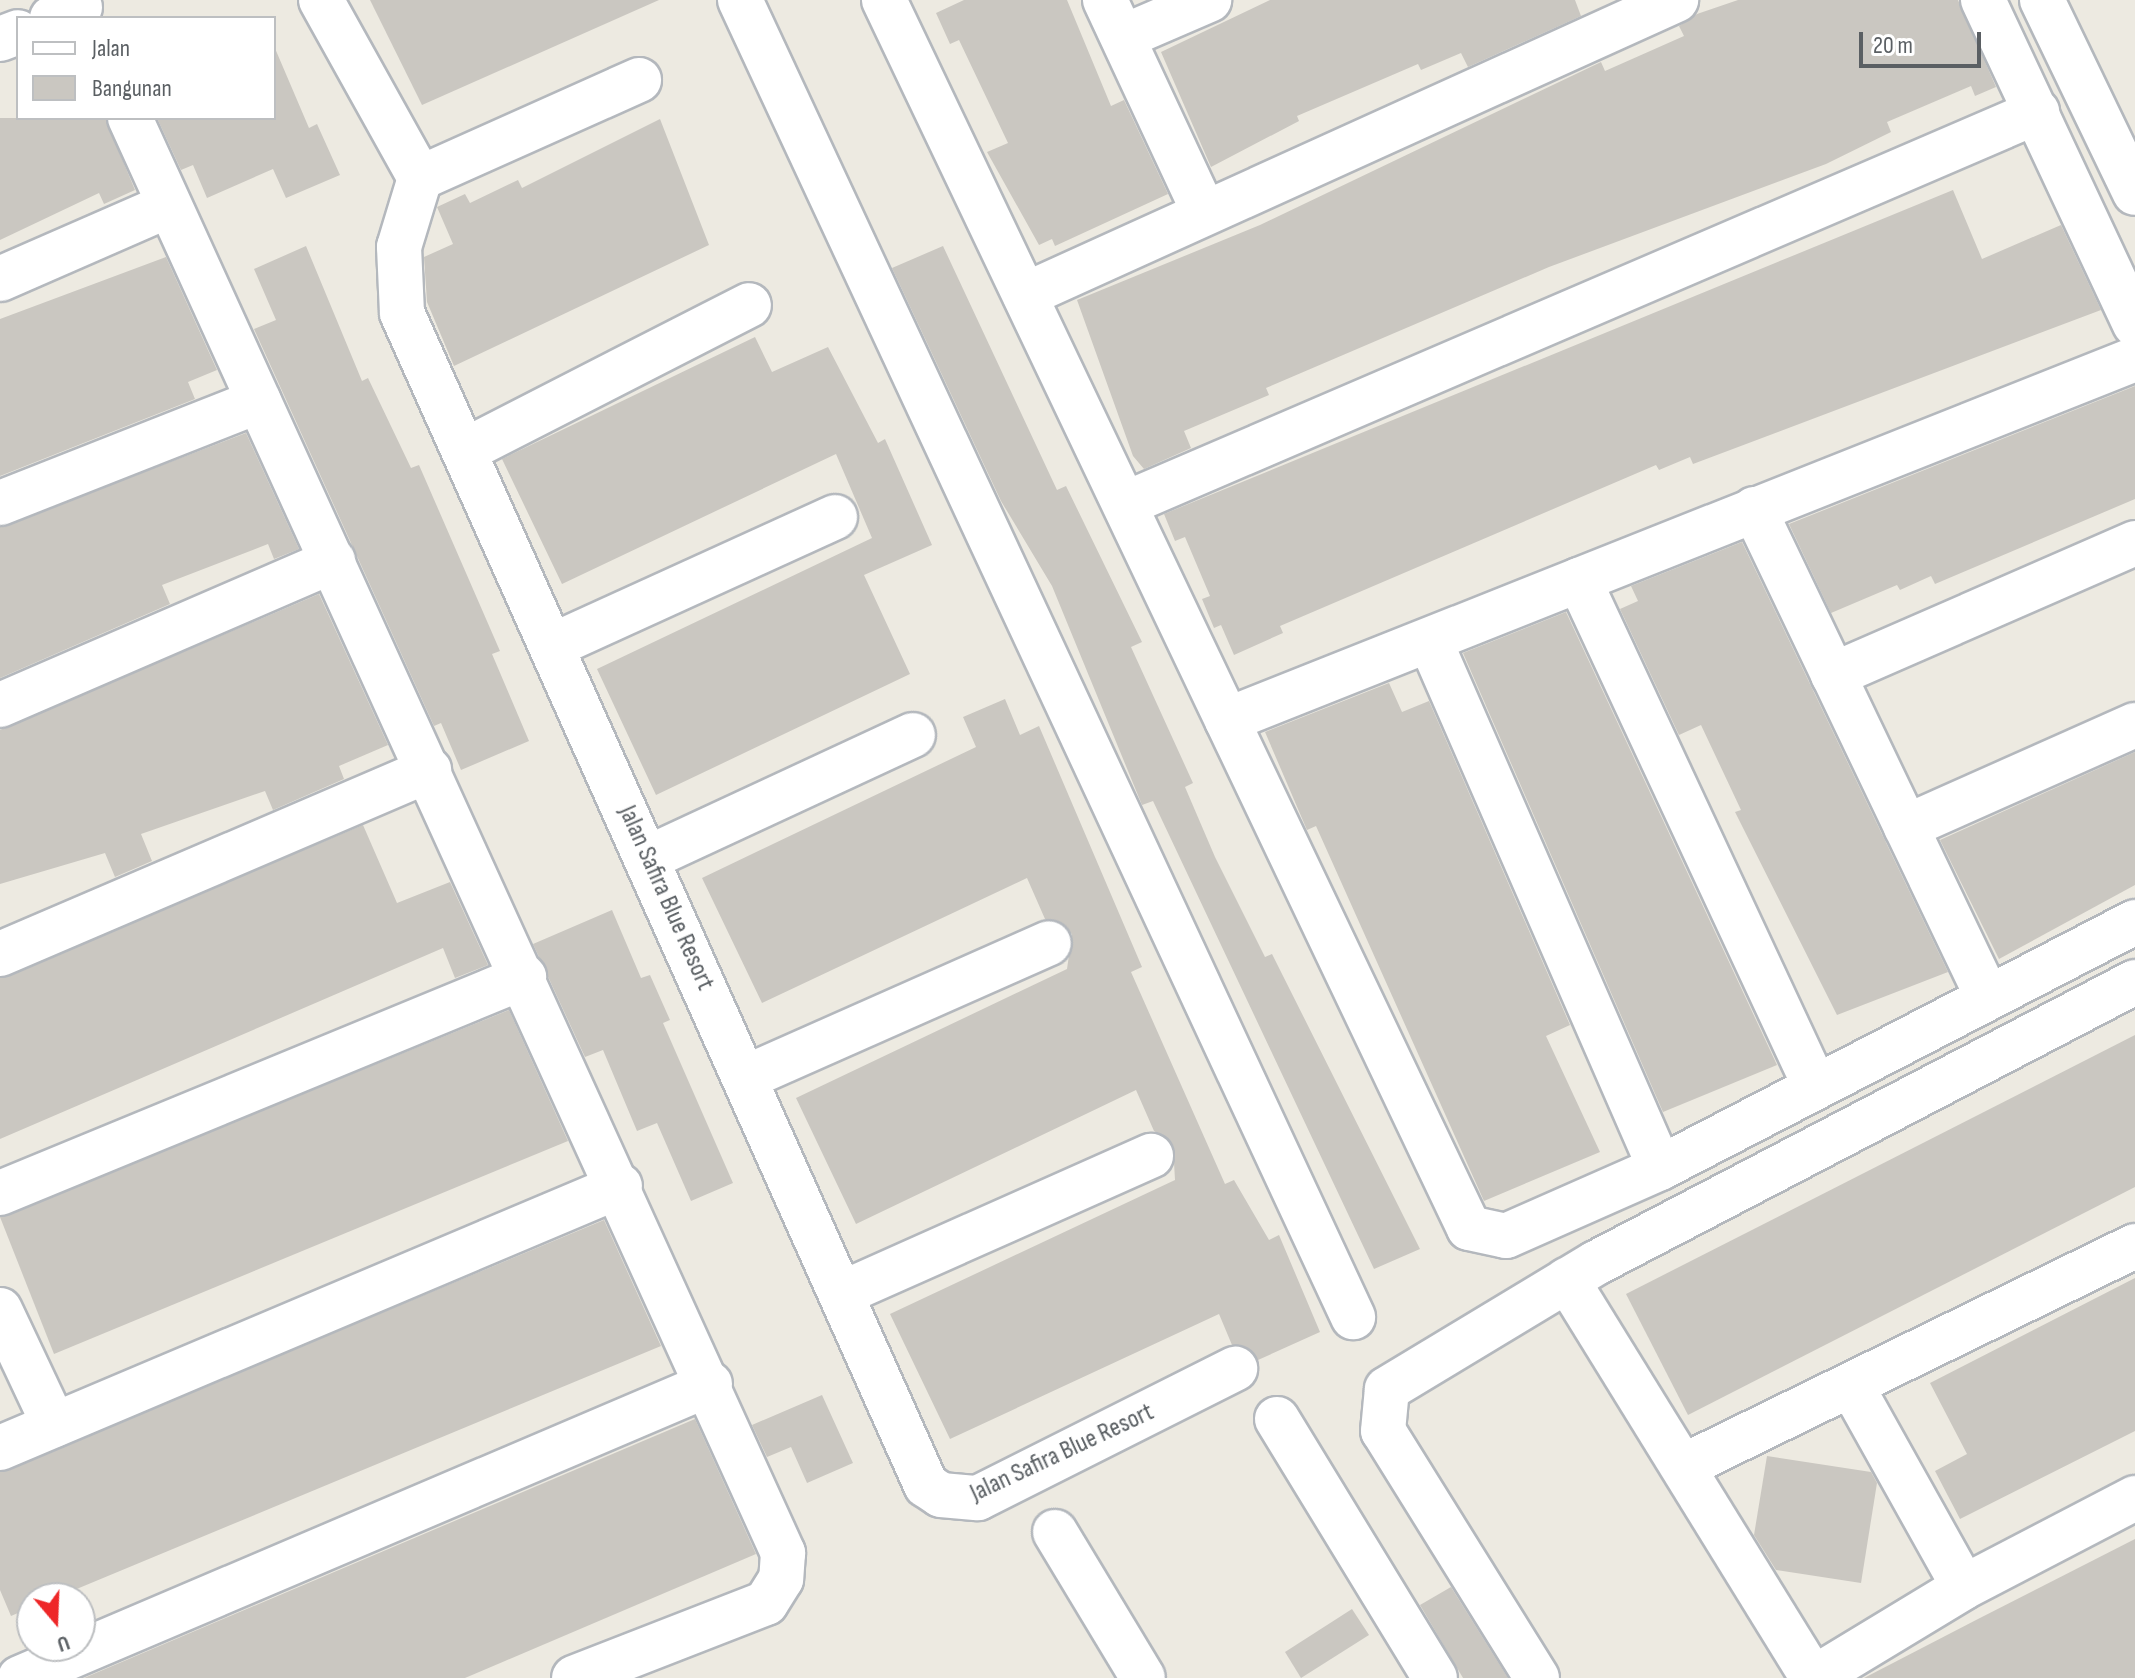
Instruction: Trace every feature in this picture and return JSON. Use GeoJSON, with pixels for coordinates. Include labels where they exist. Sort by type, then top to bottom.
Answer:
{"type":"FeatureCollection","features":[{"type":"Feature","properties":{"kind":"street"},"geometry":{"type":"LineString","coordinates":[[321,0],[420,178],[639,80]]}},
{"type":"Feature","properties":{"kind":"street"},"geometry":{"type":"LineString","coordinates":[[740,0],[1353,1317]]}},
{"type":"Feature","properties":{"kind":"street"},"geometry":{"type":"LineString","coordinates":[[884,0],[1469,1228],[1506,1236],[1660,1168],[2135,922]]}},
{"type":"Feature","properties":{"kind":"street"},"geometry":{"type":"LineString","coordinates":[[1203,210],[1114,19],[1209,0]]}},
{"type":"Feature","properties":{"kind":"street"},"geometry":{"type":"LineString","coordinates":[[1025,295],[1203,210],[1676,0]]}},
{"type":"Feature","properties":{"kind":"street"},"geometry":{"type":"LineString","coordinates":[[1983,0],[2135,324]]}},
{"type":"Feature","properties":{"kind":"street"},"geometry":{"type":"LineString","coordinates":[[2042,0],[2135,193]]}},
{"type":"Feature","properties":{"kind":"street"},"geometry":{"type":"LineString","coordinates":[[1125,504],[2037,112]]}},
{"type":"Feature","properties":{"kind":"street"},"geometry":{"type":"LineString","coordinates":[[131,120],[778,1537],[783,1566],[776,1590],[766,1603],[574,1678]]}},
{"type":"Feature","properties":{"kind":"street","name":"Jalan Safira Blue Resort"},"geometry":{"type":"LineString","coordinates":[[420,178],[399,247],[396,284],[464,451],[845,1292],[926,1485],[961,1500],[1235,1369]]}},
{"type":"Feature","properties":{"kind":"street"},"geometry":{"type":"LineString","coordinates":[[0,279],[169,205]]}},
{"type":"Feature","properties":{"kind":"street"},"geometry":{"type":"LineString","coordinates":[[464,451],[749,305]]}},
{"type":"Feature","properties":{"kind":"street"},"geometry":{"type":"LineString","coordinates":[[1227,720],[2135,359]]}},
{"type":"Feature","properties":{"kind":"street"},"geometry":{"type":"LineString","coordinates":[[0,503],[259,401]]}},
{"type":"Feature","properties":{"kind":"street"},"geometry":{"type":"LineString","coordinates":[[1754,509],[1988,998]]}},
{"type":"Feature","properties":{"kind":"street"},"geometry":{"type":"LineString","coordinates":[[552,646],[835,517]]}},
{"type":"Feature","properties":{"kind":"street"},"geometry":{"type":"LineString","coordinates":[[1833,675],[2135,543]]}},
{"type":"Feature","properties":{"kind":"street"},"geometry":{"type":"LineString","coordinates":[[0,705],[333,561]]}},
{"type":"Feature","properties":{"kind":"street"},"geometry":{"type":"LineString","coordinates":[[1579,580],[1815,1086]]}},
{"type":"Feature","properties":{"kind":"street"},"geometry":{"type":"LineString","coordinates":[[1430,641],[1660,1168]]}},
{"type":"Feature","properties":{"kind":"street"},"geometry":{"type":"LineString","coordinates":[[1906,827],[2135,725]]}},
{"type":"Feature","properties":{"kind":"street"},"geometry":{"type":"LineString","coordinates":[[648,858],[913,735]]}},
{"type":"Feature","properties":{"kind":"street"},"geometry":{"type":"LineString","coordinates":[[0,954],[429,770]]}},
{"type":"Feature","properties":{"kind":"street"},"geometry":{"type":"LineString","coordinates":[[747,1077],[1049,943]]}},
{"type":"Feature","properties":{"kind":"street"},"geometry":{"type":"LineString","coordinates":[[0,1193],[524,977]]}},
{"type":"Feature","properties":{"kind":"street"},"geometry":{"type":"LineString","coordinates":[[1537,1678],[1383,1431],[1380,1405],[1387,1389],[1567,1280],[2135,982]]}},
{"type":"Feature","properties":{"kind":"street"},"geometry":{"type":"LineString","coordinates":[[845,1292],[1151,1156]]}},
{"type":"Feature","properties":{"kind":"street"},"geometry":{"type":"LineString","coordinates":[[0,1448],[620,1186]]}},
{"type":"Feature","properties":{"kind":"street"},"geometry":{"type":"LineString","coordinates":[[1684,1466],[2135,1246]]}},
{"type":"Feature","properties":{"kind":"street"},"geometry":{"type":"LineString","coordinates":[[1567,1280],[1814,1678],[1964,1587],[2135,1498]]}},
{"type":"Feature","properties":{"kind":"street"},"geometry":{"type":"LineString","coordinates":[[6,1338],[54,1425]]}},
{"type":"Feature","properties":{"kind":"street"},"geometry":{"type":"LineString","coordinates":[[20,1678],[710,1384]]}},
{"type":"Feature","properties":{"kind":"street"},"geometry":{"type":"LineString","coordinates":[[1851,1385],[1964,1587]]}},
{"type":"Feature","properties":{"kind":"street"},"geometry":{"type":"LineString","coordinates":[[1277,1419],[1435,1678]]}},
{"type":"Feature","properties":{"kind":"street"},"geometry":{"type":"LineString","coordinates":[[1055,1532],[1143,1678]]}},
{"type":"Feature","properties":{"kind":"building"},"geometry":{"type":"Polygon","coordinates":[[[370,0],[659,0],[422,105],[370,0]]]}},
{"type":"Feature","properties":{"kind":"building"},"geometry":{"type":"Polygon","coordinates":[[[964,0],[1067,0],[1111,106],[1124,100],[1168,194],[1055,246],[1052,239],[1039,245],[987,152],[1008,143],[959,40],[950,44],[936,13],[964,0]]]}},
{"type":"Feature","properties":{"kind":"building"},"geometry":{"type":"Polygon","coordinates":[[[1270,0],[1575,0],[1581,16],[1468,67],[1461,53],[1421,70],[1418,64],[1297,116],[1299,121],[1211,167],[1161,52],[1270,0]]]}},
{"type":"Feature","properties":{"kind":"building"},"geometry":{"type":"Polygon","coordinates":[[[1738,0],[1958,0],[1996,87],[1975,96],[1971,86],[1887,122],[1891,132],[1826,164],[1549,267],[1266,388],[1269,395],[1184,431],[1191,448],[1144,469],[1133,456],[1077,300],[1260,225],[1601,62],[1605,71],[1684,36],[1679,26],[1697,14],[1738,0]]]}},
{"type":"Feature","properties":{"kind":"building"},"geometry":{"type":"Polygon","coordinates":[[[276,51],[309,128],[317,124],[340,175],[286,198],[273,169],[207,198],[193,165],[181,170],[158,120],[276,120],[276,51]]]}},
{"type":"Feature","properties":{"kind":"building"},"geometry":{"type":"Polygon","coordinates":[[[0,118],[106,120],[135,190],[104,204],[99,193],[0,240],[0,118]]]}},
{"type":"Feature","properties":{"kind":"building"},"geometry":{"type":"Polygon","coordinates":[[[660,119],[709,245],[454,366],[427,302],[424,257],[453,244],[437,207],[465,194],[470,203],[518,180],[522,188],[660,119]]]}},
{"type":"Feature","properties":{"kind":"building"},"geometry":{"type":"Polygon","coordinates":[[[1953,190],[1982,259],[2061,225],[2101,310],[1693,464],[1690,457],[1659,470],[1656,465],[1280,626],[1283,633],[1234,655],[1221,625],[1214,628],[1202,599],[1210,596],[1185,537],[1175,541],[1164,514],[1953,190]]]}},
{"type":"Feature","properties":{"kind":"building"},"geometry":{"type":"Polygon","coordinates":[[[306,246],[362,381],[368,378],[411,468],[419,465],[500,651],[492,654],[529,741],[461,770],[441,723],[434,726],[254,329],[276,320],[254,269],[306,246]]]}},
{"type":"Feature","properties":{"kind":"building"},"geometry":{"type":"Polygon","coordinates":[[[943,246],[1057,490],[1066,486],[1142,642],[1131,647],[1193,783],[1185,787],[1215,857],[1265,957],[1272,954],[1420,1249],[1374,1269],[1153,801],[1142,805],[1052,586],[1001,501],[892,268],[943,246]]]}},
{"type":"Feature","properties":{"kind":"building"},"geometry":{"type":"Polygon","coordinates":[[[166,257],[217,370],[188,382],[195,399],[0,476],[0,319],[166,257]]]}},
{"type":"Feature","properties":{"kind":"building"},"geometry":{"type":"Polygon","coordinates":[[[755,337],[772,372],[828,347],[878,443],[885,439],[932,545],[864,575],[910,674],[656,795],[597,669],[872,538],[836,454],[562,584],[502,459],[755,337]]]}},
{"type":"Feature","properties":{"kind":"building"},"geometry":{"type":"Polygon","coordinates":[[[2135,386],[2135,499],[1935,584],[1931,576],[1900,590],[1897,585],[1831,613],[1789,524],[2135,386]]]}},
{"type":"Feature","properties":{"kind":"building"},"geometry":{"type":"Polygon","coordinates":[[[246,433],[299,549],[274,559],[268,544],[162,585],[170,604],[0,678],[0,527],[246,433]]]}},
{"type":"Feature","properties":{"kind":"building"},"geometry":{"type":"Polygon","coordinates":[[[1742,542],[1948,972],[1837,1015],[1735,812],[1741,810],[1701,725],[1679,735],[1620,609],[1638,601],[1631,586],[1742,542]]]}},
{"type":"Feature","properties":{"kind":"building"},"geometry":{"type":"Polygon","coordinates":[[[319,594],[388,745],[339,766],[344,779],[273,810],[265,791],[141,834],[152,861],[115,877],[105,853],[0,884],[0,730],[319,594]]]}},
{"type":"Feature","properties":{"kind":"building"},"geometry":{"type":"Polygon","coordinates":[[[1566,612],[1777,1065],[1663,1112],[1463,653],[1566,612]]]}},
{"type":"Feature","properties":{"kind":"building"},"geometry":{"type":"Polygon","coordinates":[[[1389,683],[1402,712],[1429,701],[1570,1025],[1546,1036],[1600,1152],[1484,1201],[1316,826],[1307,830],[1265,732],[1389,683]]]}},
{"type":"Feature","properties":{"kind":"building"},"geometry":{"type":"Polygon","coordinates":[[[1005,699],[1020,735],[1039,726],[1142,967],[1131,972],[1225,1184],[1234,1180],[1269,1240],[1279,1235],[1320,1332],[1258,1360],[1232,1345],[1219,1314],[950,1439],[890,1314],[1175,1180],[1173,1145],[1154,1131],[1136,1090],[856,1224],[796,1098],[1067,969],[1072,934],[1045,919],[1027,878],[762,1003],[702,878],[976,747],[963,717],[1005,699]]]}},
{"type":"Feature","properties":{"kind":"building"},"geometry":{"type":"Polygon","coordinates":[[[2135,752],[2135,885],[1999,959],[1940,840],[2135,752]]]}},
{"type":"Feature","properties":{"kind":"building"},"geometry":{"type":"Polygon","coordinates":[[[363,825],[397,903],[450,882],[488,965],[455,978],[443,948],[0,1139],[0,978],[363,825]]]}},
{"type":"Feature","properties":{"kind":"building"},"geometry":{"type":"Polygon","coordinates":[[[612,910],[641,978],[650,975],[670,1020],[663,1023],[733,1183],[691,1201],[657,1123],[637,1131],[603,1050],[585,1057],[533,944],[612,910]]]}},
{"type":"Feature","properties":{"kind":"building"},"geometry":{"type":"Polygon","coordinates":[[[509,1010],[568,1141],[54,1354],[0,1217],[509,1010]]]}},
{"type":"Feature","properties":{"kind":"building"},"geometry":{"type":"Polygon","coordinates":[[[2135,1035],[2135,1187],[1688,1415],[1626,1294],[2135,1035]]]}},
{"type":"Feature","properties":{"kind":"building"},"geometry":{"type":"Polygon","coordinates":[[[604,1220],[661,1346],[93,1582],[16,1582],[16,1614],[11,1616],[0,1590],[0,1472],[604,1220]]]}},
{"type":"Feature","properties":{"kind":"building"},"geometry":{"type":"Polygon","coordinates":[[[2135,1278],[2135,1431],[1960,1519],[1935,1471],[1967,1454],[1930,1383],[2135,1278]]]}},
{"type":"Feature","properties":{"kind":"building"},"geometry":{"type":"Polygon","coordinates":[[[822,1395],[853,1463],[807,1483],[791,1447],[767,1457],[752,1425],[822,1395]]]}},
{"type":"Feature","properties":{"kind":"building"},"geometry":{"type":"Polygon","coordinates":[[[695,1419],[756,1554],[465,1678],[84,1678],[695,1419]]]}},
{"type":"Feature","properties":{"kind":"building"},"geometry":{"type":"Polygon","coordinates":[[[1767,1456],[1871,1472],[1877,1483],[1861,1583],[1776,1570],[1754,1535],[1767,1456]]]}},
{"type":"Feature","properties":{"kind":"building"},"geometry":{"type":"Polygon","coordinates":[[[2135,1539],[2135,1678],[1864,1678],[1978,1619],[2135,1539]]]}},
{"type":"Feature","properties":{"kind":"building"},"geometry":{"type":"Polygon","coordinates":[[[1451,1587],[1508,1678],[1463,1678],[1420,1605],[1451,1587]]]}},
{"type":"Feature","properties":{"kind":"building"},"geometry":{"type":"Polygon","coordinates":[[[1352,1609],[1369,1635],[1301,1678],[1285,1652],[1352,1609]]]}}]}
